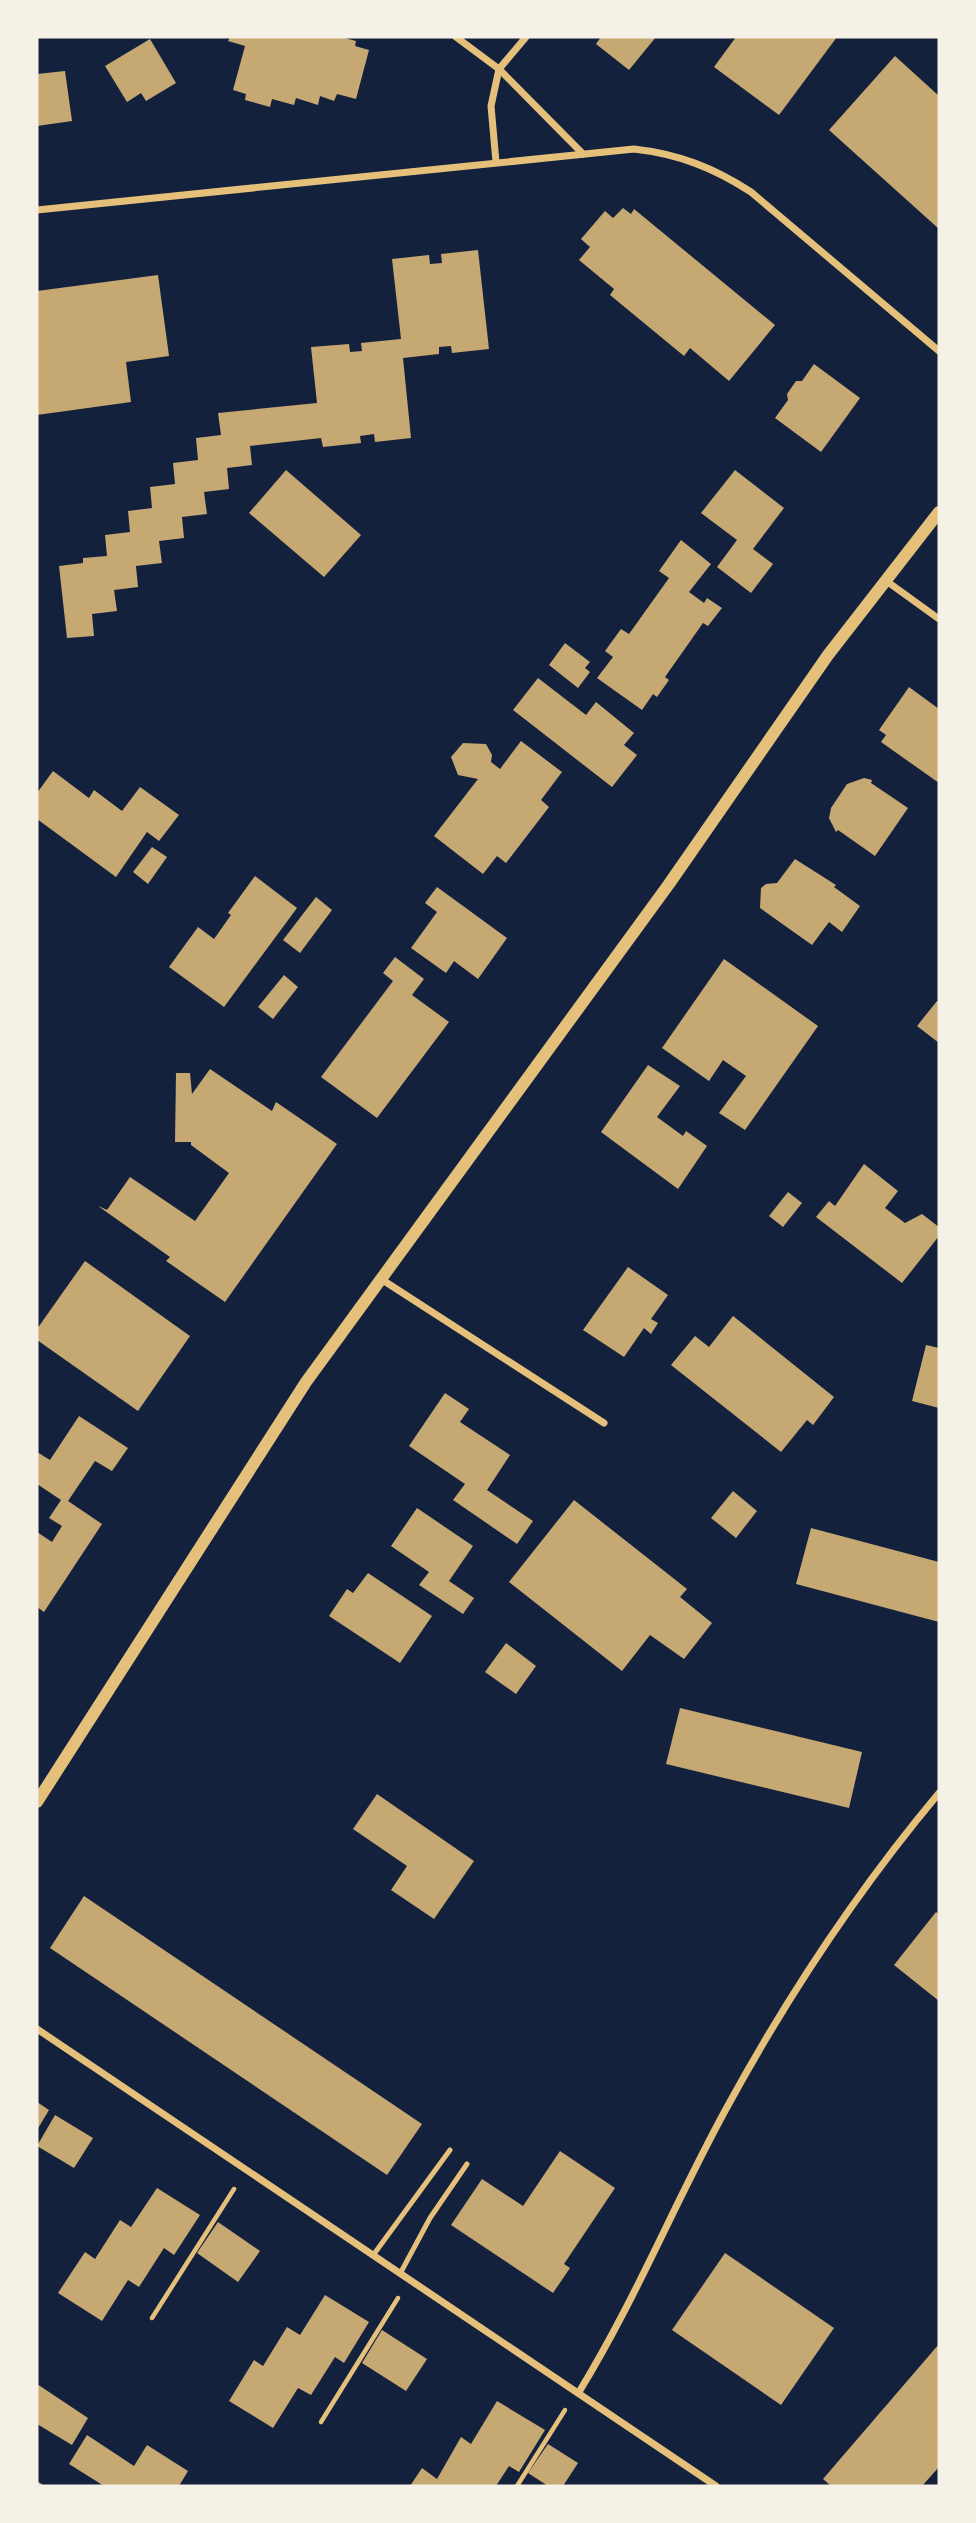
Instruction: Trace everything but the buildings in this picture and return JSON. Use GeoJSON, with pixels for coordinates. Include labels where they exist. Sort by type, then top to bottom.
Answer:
{"type":"FeatureCollection","features":[{"type":"Feature","properties":{"kind":"street"},"geometry":{"type":"LineString","coordinates":[[456,37],[499,69],[583,154]]}},
{"type":"Feature","properties":{"kind":"street"},"geometry":{"type":"LineString","coordinates":[[496,162],[491,106],[499,69],[526,37]]}},
{"type":"Feature","properties":{"kind":"street"},"geometry":{"type":"LineString","coordinates":[[37,209],[634,149],[663,152],[685,157],[726,175],[751,192],[939,351]]}},
{"type":"Feature","properties":{"kind":"street"},"geometry":{"type":"LineString","coordinates":[[37,1802],[306,1382],[669,884],[884,579],[939,513]]}},
{"type":"Feature","properties":{"kind":"street"},"geometry":{"type":"LineString","coordinates":[[884,579],[939,618]]}},
{"type":"Feature","properties":{"kind":"street"},"geometry":{"type":"LineString","coordinates":[[381,1279],[604,1423]]}},
{"type":"Feature","properties":{"kind":"street"},"geometry":{"type":"LineString","coordinates":[[579,2392],[612,2337],[725,2110],[802,1979],[891,1850],[939,1793]]}},
{"type":"Feature","properties":{"kind":"street"},"geometry":{"type":"LineString","coordinates":[[37,2029],[716,2486]]}},
{"type":"Feature","properties":{"kind":"lane"},"geometry":{"type":"LineString","coordinates":[[374,2254],[450,2150]]}},
{"type":"Feature","properties":{"kind":"lane"},"geometry":{"type":"LineString","coordinates":[[401,2272],[430,2218],[467,2164]]}},
{"type":"Feature","properties":{"kind":"path"},"geometry":{"type":"LineString","coordinates":[[152,2318],[247,2169]]}},
{"type":"Feature","properties":{"kind":"path"},"geometry":{"type":"LineString","coordinates":[[321,2422],[410,2278]]}},
{"type":"Feature","properties":{"kind":"path"},"geometry":{"type":"LineString","coordinates":[[517,2486],[579,2392]]}}]}
